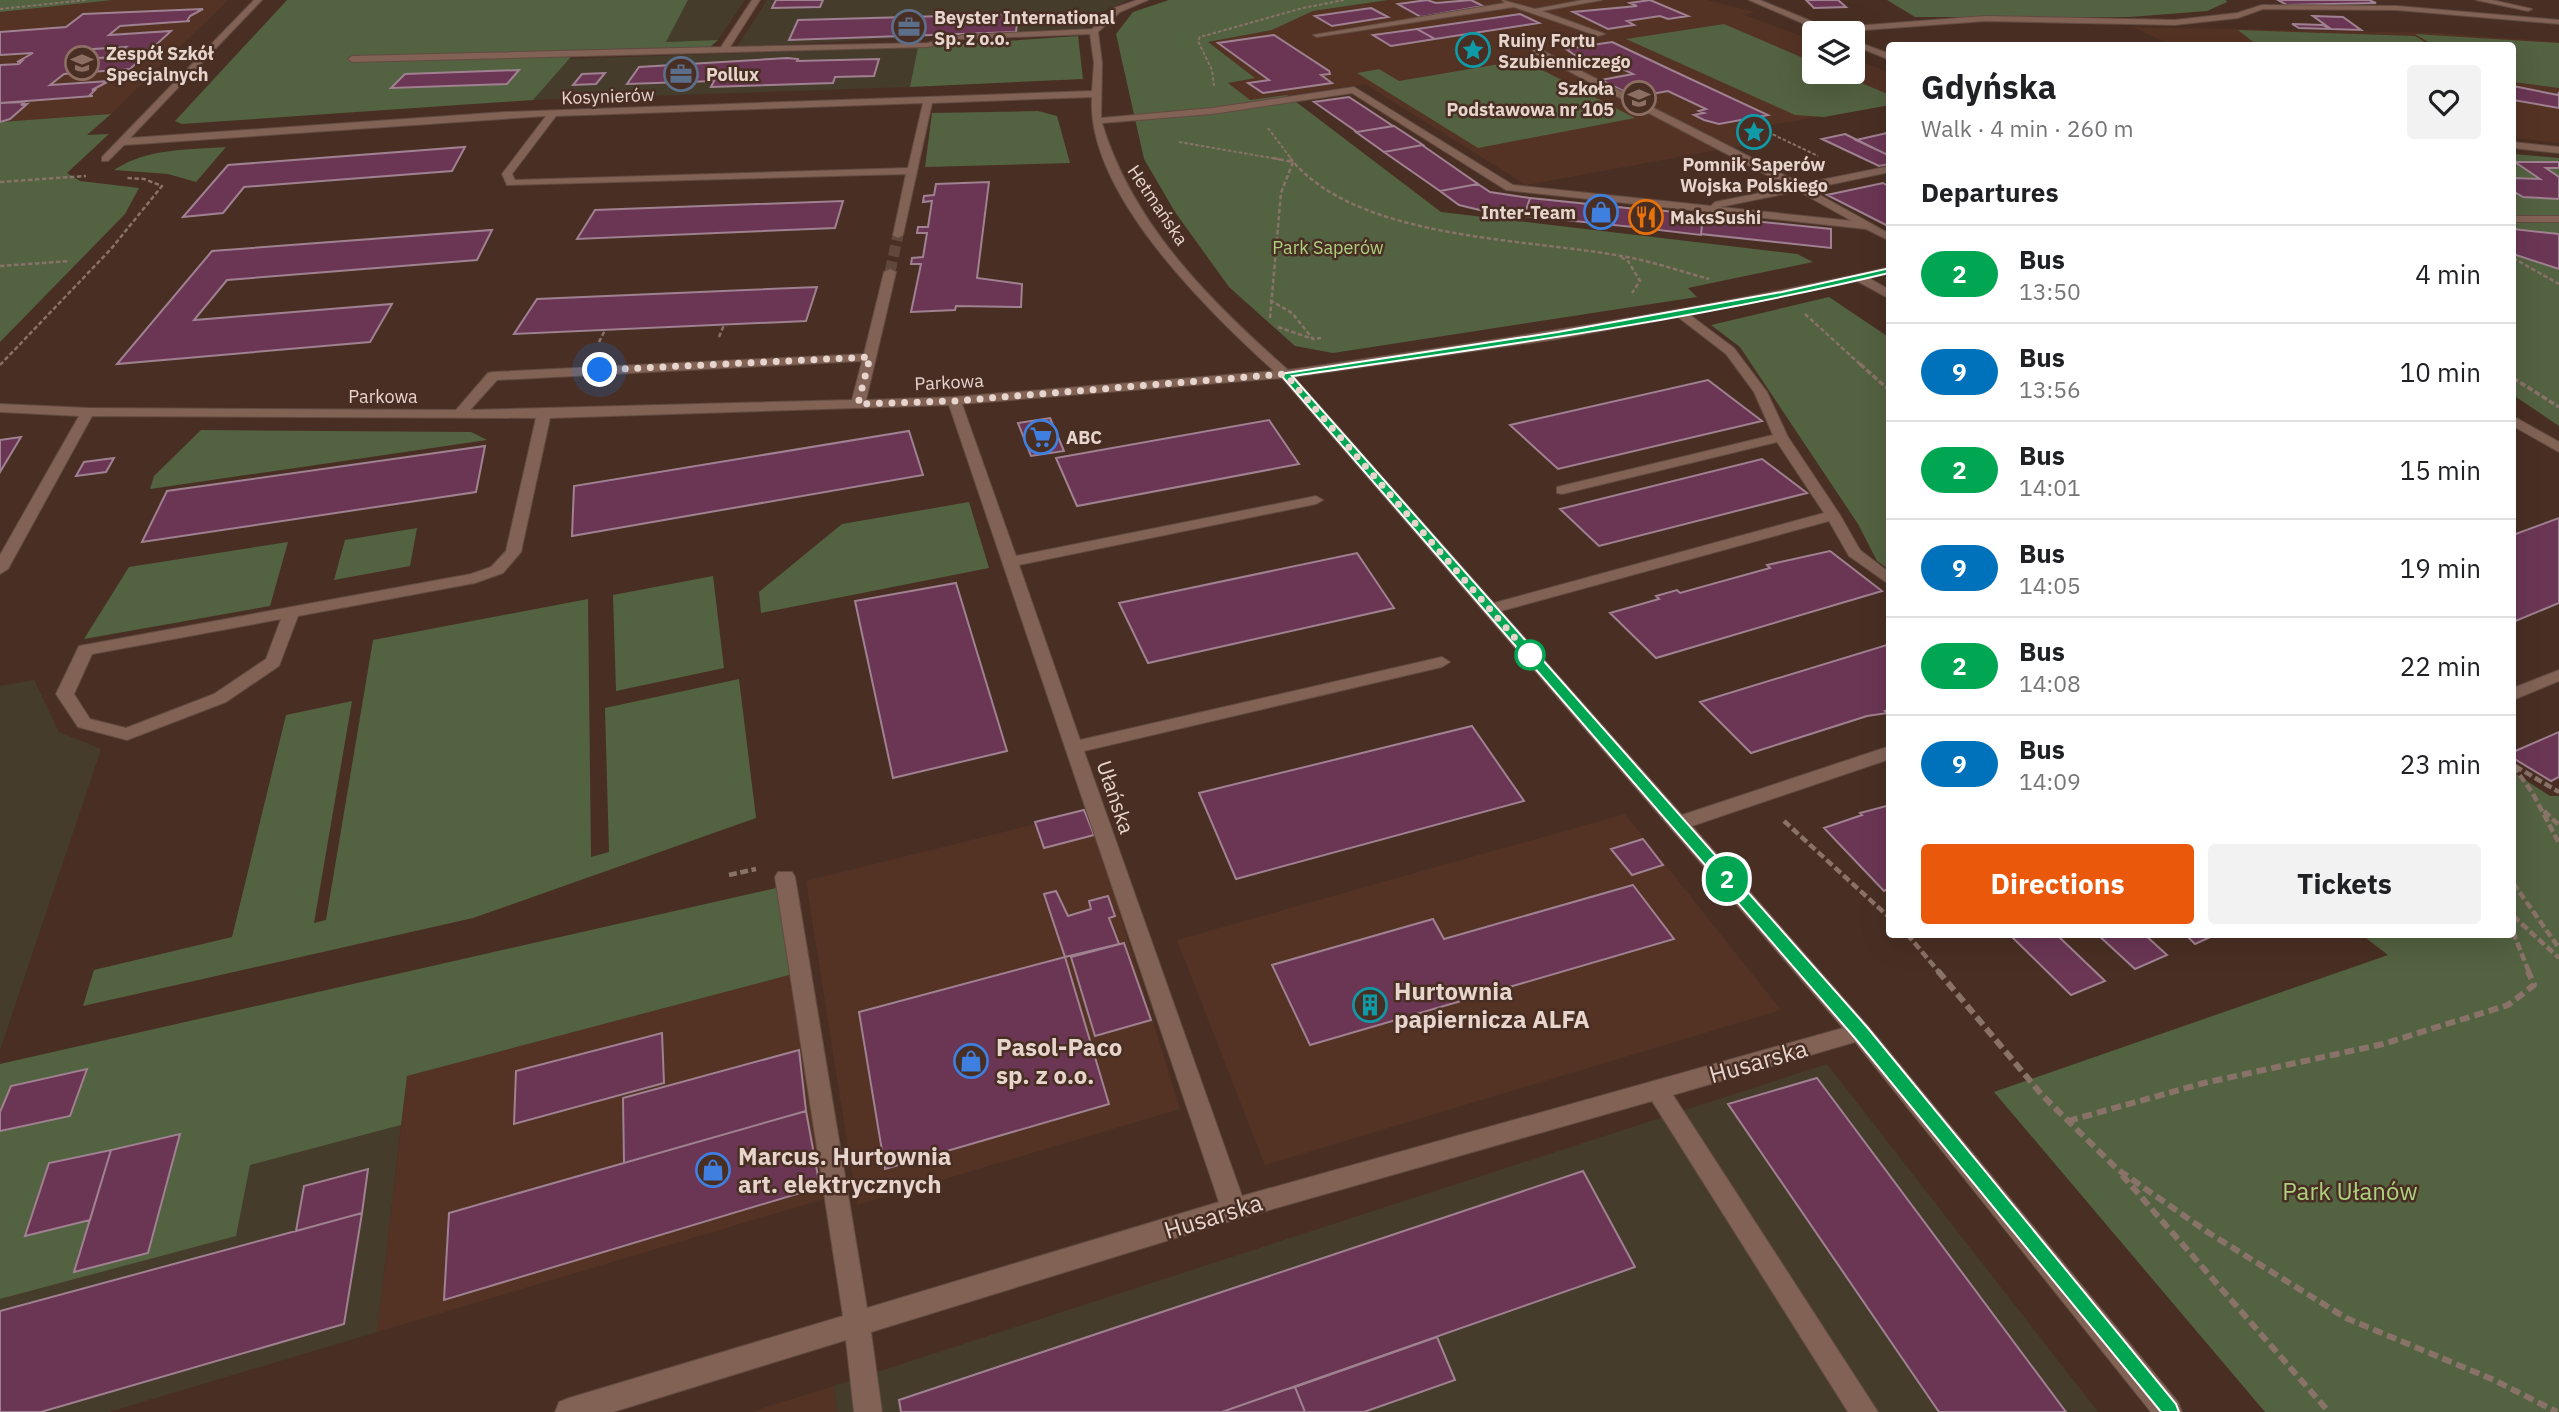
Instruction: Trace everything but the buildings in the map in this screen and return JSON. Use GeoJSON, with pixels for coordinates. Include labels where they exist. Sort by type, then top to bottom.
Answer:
{"type":"FeatureCollection","features":[{"type":"Feature","properties":{"kind":"street"},"geometry":{"type":"LineString","coordinates":[[105,159],[258,0]]}},
{"type":"Feature","properties":{"kind":"street"},"geometry":{"type":"LineString","coordinates":[[724,50],[756,0]]}},
{"type":"Feature","properties":{"kind":"street"},"geometry":{"type":"LineString","coordinates":[[352,60],[927,44],[962,37],[1094,31],[1117,10],[1144,0]]}},
{"type":"Feature","properties":{"kind":"street"},"geometry":{"type":"LineString","coordinates":[[1503,0],[1601,34]]}},
{"type":"Feature","properties":{"kind":"street"},"geometry":{"type":"LineString","coordinates":[[1535,9],[1598,0]]}},
{"type":"Feature","properties":{"kind":"street"},"geometry":{"type":"LineString","coordinates":[[1753,0],[1803,21]]}},
{"type":"Feature","properties":{"kind":"street"},"geometry":{"type":"LineString","coordinates":[[2480,0],[2559,15]]}},
{"type":"Feature","properties":{"kind":"street"},"geometry":{"type":"LineString","coordinates":[[1317,35],[1516,4]]}},
{"type":"Feature","properties":{"kind":"street"},"geometry":{"type":"LineString","coordinates":[[1865,28],[1968,18],[2188,21],[2247,14],[2262,7],[2397,8],[2559,22]]}},
{"type":"Feature","properties":{"kind":"street","name":"Hetmańska"},"geometry":{"type":"LineString","coordinates":[[1094,31],[1098,67],[1097,121],[1109,162],[1142,218],[1195,287],[1228,323],[1285,374],[1860,1032],[2168,1412]]}},
{"type":"Feature","properties":{"kind":"street"},"geometry":{"type":"LineString","coordinates":[[1539,44],[1535,50],[1563,66],[1728,148],[1886,236]]}},
{"type":"Feature","properties":{"kind":"street"},"geometry":{"type":"LineString","coordinates":[[1865,47],[1886,55]]}},
{"type":"Feature","properties":{"kind":"street"},"geometry":{"type":"LineString","coordinates":[[1097,121],[1239,107],[1354,90],[1510,188],[1868,226]]}},
{"type":"Feature","properties":{"kind":"street","name":"Kosynierów"},"geometry":{"type":"LineString","coordinates":[[121,142],[553,114],[1096,94]]}},
{"type":"Feature","properties":{"kind":"street"},"geometry":{"type":"LineString","coordinates":[[898,235],[928,100]]}},
{"type":"Feature","properties":{"kind":"street"},"geometry":{"type":"LineString","coordinates":[[553,114],[507,174],[511,183],[912,170]]}},
{"type":"Feature","properties":{"kind":"street"},"geometry":{"type":"LineString","coordinates":[[2516,145],[2559,150]]}},
{"type":"Feature","properties":{"kind":"street"},"geometry":{"type":"LineString","coordinates":[[1697,208],[1886,170]]}},
{"type":"Feature","properties":{"kind":"street"},"geometry":{"type":"LineString","coordinates":[[2516,219],[2559,219]]}},
{"type":"Feature","properties":{"kind":"street","name":"Parkowa"},"geometry":{"type":"LineString","coordinates":[[0,408],[88,412],[544,414],[954,401],[1285,374],[1558,335],[1782,295],[1886,271]]}},
{"type":"Feature","properties":{"kind":"street"},"geometry":{"type":"LineString","coordinates":[[858,404],[890,272]]}},
{"type":"Feature","properties":{"kind":"street"},"geometry":{"type":"LineString","coordinates":[[1860,278],[1886,293]]}},
{"type":"Feature","properties":{"kind":"street"},"geometry":{"type":"LineString","coordinates":[[1680,313],[1730,351],[1760,392],[1781,437],[1854,552],[1886,577]]}},
{"type":"Feature","properties":{"kind":"street"},"geometry":{"type":"LineString","coordinates":[[459,414],[493,376],[870,357]]}},
{"type":"Feature","properties":{"kind":"street","name":"Ułańska"},"geometry":{"type":"LineString","coordinates":[[954,401],[1234,1209]]}},
{"type":"Feature","properties":{"kind":"street"},"geometry":{"type":"LineString","coordinates":[[0,569],[88,412]]}},
{"type":"Feature","properties":{"kind":"street"},"geometry":{"type":"LineString","coordinates":[[291,612],[273,662],[220,698],[127,734],[84,723],[65,694],[85,650],[475,578],[497,570],[513,552],[544,414]]}},
{"type":"Feature","properties":{"kind":"street"},"geometry":{"type":"LineString","coordinates":[[2516,422],[2559,448]]}},
{"type":"Feature","properties":{"kind":"street"},"geometry":{"type":"LineString","coordinates":[[1562,490],[1781,437]]}},
{"type":"Feature","properties":{"kind":"street"},"geometry":{"type":"LineString","coordinates":[[1010,562],[1316,500]]}},
{"type":"Feature","properties":{"kind":"street"},"geometry":{"type":"LineString","coordinates":[[1489,609],[1833,515]]}},
{"type":"Feature","properties":{"kind":"street"},"geometry":{"type":"LineString","coordinates":[[1074,747],[1442,662]]}},
{"type":"Feature","properties":{"kind":"street"},"geometry":{"type":"LineString","coordinates":[[2516,693],[2559,675]]}},
{"type":"Feature","properties":{"kind":"street"},"geometry":{"type":"LineString","coordinates":[[1678,824],[1886,753]]}},
{"type":"Feature","properties":{"kind":"street"},"geometry":{"type":"LineString","coordinates":[[775,872],[857,1324],[868,1412]]}},
{"type":"Feature","properties":{"kind":"street","name":"Husarska"},"geometry":{"type":"LineString","coordinates":[[569,1412],[1234,1209],[1860,1032]]}},
{"type":"Feature","properties":{"kind":"street"},"geometry":{"type":"LineString","coordinates":[[1657,1089],[1864,1412]]}},
{"type":"Feature","properties":{"kind":"path"},"geometry":{"type":"LineString","coordinates":[[0,9],[86,0]]}},
{"type":"Feature","properties":{"kind":"path"},"geometry":{"type":"LineString","coordinates":[[1344,0],[1303,8],[1200,37],[1198,41],[1212,70],[1213,85],[1268,128],[1293,162],[1350,205],[1399,223],[1617,255],[1713,280]]}},
{"type":"Feature","properties":{"kind":"path"},"geometry":{"type":"LineString","coordinates":[[1768,141],[1756,136],[1772,134],[1849,171],[1843,174],[1847,178]]}},
{"type":"Feature","properties":{"kind":"path"},"geometry":{"type":"LineString","coordinates":[[1177,141],[1293,162]]}},
{"type":"Feature","properties":{"kind":"path"},"geometry":{"type":"LineString","coordinates":[[90,175],[105,159]]}},
{"type":"Feature","properties":{"kind":"path"},"geometry":{"type":"LineString","coordinates":[[1270,318],[1273,251],[1281,193],[1293,162]]}},
{"type":"Feature","properties":{"kind":"path"},"geometry":{"type":"LineString","coordinates":[[0,183],[90,175],[144,179],[162,186],[111,249],[0,365]]}},
{"type":"Feature","properties":{"kind":"path"},"geometry":{"type":"LineString","coordinates":[[1617,255],[1628,261],[1640,282],[1625,298]]}},
{"type":"Feature","properties":{"kind":"path"},"geometry":{"type":"LineString","coordinates":[[2516,260],[2559,284]]}},
{"type":"Feature","properties":{"kind":"path"},"geometry":{"type":"LineString","coordinates":[[0,266],[70,261]]}},
{"type":"Feature","properties":{"kind":"path"},"geometry":{"type":"LineString","coordinates":[[1782,295],[1842,345],[1886,387]]}},
{"type":"Feature","properties":{"kind":"path"},"geometry":{"type":"LineString","coordinates":[[1278,327],[1313,339]]}},
{"type":"Feature","properties":{"kind":"path"},"geometry":{"type":"LineString","coordinates":[[0,355],[10,355]]}},
{"type":"Feature","properties":{"kind":"path"},"geometry":{"type":"LineString","coordinates":[[2516,380],[2559,407]]}},
{"type":"Feature","properties":{"kind":"path"},"geometry":{"type":"LineString","coordinates":[[2516,767],[2559,792]]}},
{"type":"Feature","properties":{"kind":"path"},"geometry":{"type":"LineString","coordinates":[[2516,770],[2559,843]]}},
{"type":"Feature","properties":{"kind":"path"},"geometry":{"type":"LineString","coordinates":[[1757,797],[1886,914]]}},
{"type":"Feature","properties":{"kind":"path"},"geometry":{"type":"LineString","coordinates":[[2539,805],[2559,825]]}},
{"type":"Feature","properties":{"kind":"path"},"geometry":{"type":"LineString","coordinates":[[729,875],[775,872]]}},
{"type":"Feature","properties":{"kind":"path"},"geometry":{"type":"LineString","coordinates":[[2516,887],[2559,948]]}},
{"type":"Feature","properties":{"kind":"path"},"geometry":{"type":"LineString","coordinates":[[2516,919],[2559,958]]}},
{"type":"Feature","properties":{"kind":"path"},"geometry":{"type":"LineString","coordinates":[[1910,938],[2042,1095],[2117,1169],[2329,1412]]}},
{"type":"Feature","properties":{"kind":"path"},"geometry":{"type":"LineString","coordinates":[[2068,1121],[2204,1083],[2383,1044],[2508,1005],[2534,985],[2515,938]]}},
{"type":"Feature","properties":{"kind":"path"},"geometry":{"type":"LineString","coordinates":[[2117,1169],[2209,1233],[2346,1318],[2494,1380],[2557,1412]]}},
{"type":"Feature","properties":{"kind":"shaded area","name":"Zespół Szkół Specjalnych"},"geometry":{"type":"Polygon","coordinates":[[[113,0],[228,0],[111,114],[0,122],[0,12],[113,0]]]}},
{"type":"Feature","properties":{"kind":"shaded area"},"geometry":{"type":"Polygon","coordinates":[[[688,0],[745,0],[718,40],[666,42],[688,0]]]}},
{"type":"Feature","properties":{"kind":"shaded area"},"geometry":{"type":"Polygon","coordinates":[[[767,0],[1128,0],[1087,19],[1084,28],[737,47],[767,0]]]}},
{"type":"Feature","properties":{"kind":"shaded area","name":"Szkoła Podstawowa nr 105"},"geometry":{"type":"Polygon","coordinates":[[[1388,0],[1707,0],[1755,12],[1744,15],[1802,36],[1802,84],[1865,84],[1865,63],[1886,71],[1886,106],[1734,131],[1756,143],[1526,185],[1365,84],[1250,101],[1228,82],[1254,77],[1208,42],[1272,30],[1313,11],[1388,0]]]}},
{"type":"Feature","properties":{"kind":"shaded area"},"geometry":{"type":"Polygon","coordinates":[[[2133,27],[2439,33],[2559,42],[2559,143],[2516,138],[2516,42],[2164,42],[2133,27]]]}},
{"type":"Feature","properties":{"kind":"shaded area"},"geometry":{"type":"Polygon","coordinates":[[[918,47],[910,87],[533,100],[567,59],[918,47]]]}},
{"type":"Feature","properties":{"kind":"shaded area"},"geometry":{"type":"Polygon","coordinates":[[[34,680],[59,732],[101,749],[0,1050],[0,686],[34,680]]]}},
{"type":"Feature","properties":{"kind":"shaded area"},"geometry":{"type":"Polygon","coordinates":[[[1088,811],[1180,1109],[857,1205],[806,881],[1088,811]]]}},
{"type":"Feature","properties":{"kind":"shaded area"},"geometry":{"type":"Polygon","coordinates":[[[1625,814],[1781,1010],[1265,1165],[1177,940],[1625,814]]]}},
{"type":"Feature","properties":{"kind":"shaded area"},"geometry":{"type":"Polygon","coordinates":[[[793,974],[827,1198],[377,1332],[407,1076],[793,974]]]}},
{"type":"Feature","properties":{"kind":"shaded area"},"geometry":{"type":"Polygon","coordinates":[[[1827,1064],[2098,1412],[837,1412],[834,1386],[1827,1064]]]}},
{"type":"Feature","properties":{"kind":"shaded area"},"geometry":{"type":"Polygon","coordinates":[[[401,1125],[377,1332],[109,1412],[0,1412],[0,1299],[235,1236],[250,1165],[401,1125]]]}},
{"type":"Feature","properties":{"kind":"shaded area"},"geometry":{"type":"Polygon","coordinates":[[[834,1386],[837,1412],[751,1412],[834,1386]]]}},
{"type":"Feature","properties":{"kind":"green space"},"geometry":{"type":"Polygon","coordinates":[[[0,0],[113,0],[0,12],[0,0]]]}},
{"type":"Feature","properties":{"kind":"green space"},"geometry":{"type":"Polygon","coordinates":[[[287,0],[688,0],[666,42],[718,40],[710,47],[577,50],[533,100],[182,124],[175,121],[287,0]]]}},
{"type":"Feature","properties":{"kind":"green space","name":"Park Saperów"},"geometry":{"type":"Polygon","coordinates":[[[1169,0],[1388,0],[1313,11],[1272,30],[1208,42],[1255,78],[1228,83],[1250,100],[1287,95],[1441,212],[1797,254],[1813,262],[1688,288],[1697,297],[1333,353],[1295,346],[1229,287],[1175,212],[1144,159],[1116,34],[1133,12],[1169,0]]]}},
{"type":"Feature","properties":{"kind":"green space"},"geometry":{"type":"Polygon","coordinates":[[[1887,0],[2227,2],[2207,11],[2130,17],[1915,17],[1887,0]]]}},
{"type":"Feature","properties":{"kind":"green space"},"geometry":{"type":"Polygon","coordinates":[[[1724,24],[1802,57],[1802,84],[1864,84],[1886,93],[1886,106],[1824,117],[1795,115],[1626,39],[1724,24]]]}},
{"type":"Feature","properties":{"kind":"green space"},"geometry":{"type":"Polygon","coordinates":[[[2238,30],[2415,36],[2425,42],[2253,42],[2238,30]]]}},
{"type":"Feature","properties":{"kind":"green space"},"geometry":{"type":"Polygon","coordinates":[[[2415,34],[2559,43],[2559,88],[2516,82],[2516,42],[2428,42],[2415,34]]]}},
{"type":"Feature","properties":{"kind":"green space"},"geometry":{"type":"Polygon","coordinates":[[[1078,36],[1083,79],[910,87],[918,47],[1078,36]]]}},
{"type":"Feature","properties":{"kind":"green space"},"geometry":{"type":"Polygon","coordinates":[[[1523,60],[1635,118],[1478,148],[1357,73],[1379,69],[1399,81],[1523,60]]]}},
{"type":"Feature","properties":{"kind":"green space"},"geometry":{"type":"Polygon","coordinates":[[[1038,111],[1057,116],[1070,163],[925,167],[932,113],[1038,111]]]}},
{"type":"Feature","properties":{"kind":"green space"},"geometry":{"type":"Polygon","coordinates":[[[111,114],[87,135],[109,134],[67,173],[80,181],[139,188],[125,214],[0,342],[0,122],[111,114]]]}},
{"type":"Feature","properties":{"kind":"green space"},"geometry":{"type":"Polygon","coordinates":[[[226,147],[196,182],[168,174],[114,170],[154,154],[226,147]]]}},
{"type":"Feature","properties":{"kind":"green space"},"geometry":{"type":"Polygon","coordinates":[[[2516,154],[2559,158],[2559,426],[2516,397],[2516,154]]]}},
{"type":"Feature","properties":{"kind":"green space"},"geometry":{"type":"Polygon","coordinates":[[[1829,297],[1886,335],[1886,567],[1877,561],[1858,524],[1740,347],[1711,325],[1829,297]]]}},
{"type":"Feature","properties":{"kind":"green space"},"geometry":{"type":"Polygon","coordinates":[[[201,430],[471,432],[487,440],[150,489],[154,476],[201,430]]]}},
{"type":"Feature","properties":{"kind":"green space"},"geometry":{"type":"Polygon","coordinates":[[[969,502],[989,568],[761,613],[759,592],[842,524],[969,502]]]}},
{"type":"Feature","properties":{"kind":"green space"},"geometry":{"type":"Polygon","coordinates":[[[417,528],[410,566],[334,580],[345,540],[417,528]]]}},
{"type":"Feature","properties":{"kind":"green space"},"geometry":{"type":"Polygon","coordinates":[[[288,542],[270,606],[84,639],[129,567],[288,542]]]}},
{"type":"Feature","properties":{"kind":"green space"},"geometry":{"type":"Polygon","coordinates":[[[713,576],[724,668],[616,691],[613,595],[713,576]]]}},
{"type":"Feature","properties":{"kind":"green space"},"geometry":{"type":"Polygon","coordinates":[[[588,599],[591,857],[609,852],[605,708],[739,679],[756,818],[473,918],[83,1006],[94,970],[232,937],[286,715],[352,701],[314,923],[326,920],[373,640],[588,599]]]}},
{"type":"Feature","properties":{"kind":"green space","name":"Park Ułanów"},"geometry":{"type":"Polygon","coordinates":[[[2516,774],[2550,796],[2559,796],[2559,1412],[2265,1412],[1994,1092],[2388,955],[2366,938],[2516,938],[2516,774]]]}},
{"type":"Feature","properties":{"kind":"green space"},"geometry":{"type":"Polygon","coordinates":[[[776,888],[793,974],[407,1076],[401,1125],[250,1165],[236,1236],[0,1299],[0,1064],[776,888]]]}},
{"type":"Feature","properties":{"kind":"tunnel"},"geometry":{"type":"LineString","coordinates":[[890,272],[898,235]]}},
{"type":"Feature","properties":{"kind":"bus line","name":"2"},"geometry":{"type":"LineString","coordinates":[[1886,271],[1782,295],[1558,335],[1285,374],[1860,1032],[2168,1412]]}},
{"type":"Feature","properties":{"kind":"place","name":"Beyster International Sp. z o.o."},"geometry":{"type":"Point","coordinates":[909,27]}},
{"type":"Feature","properties":{"kind":"place","name":"Ruiny Fortu Szubienniczego"},"geometry":{"type":"Point","coordinates":[1473,50]}},
{"type":"Feature","properties":{"kind":"place","name":"Zespół Szkół Specjalnych"},"geometry":{"type":"Point","coordinates":[82,63]}},
{"type":"Feature","properties":{"kind":"place","name":"Pollux"},"geometry":{"type":"Point","coordinates":[681,74]}},
{"type":"Feature","properties":{"kind":"place","name":"Szkoła Podstawowa nr 105"},"geometry":{"type":"Point","coordinates":[1639,98]}},
{"type":"Feature","properties":{"kind":"place","name":"Pomnik Saperów Wojska Polskiego"},"geometry":{"type":"Point","coordinates":[1754,132]}},
{"type":"Feature","properties":{"kind":"place","name":"Inter-Team"},"geometry":{"type":"Point","coordinates":[1601,212]}},
{"type":"Feature","properties":{"kind":"place","name":"MaksSushi"},"geometry":{"type":"Point","coordinates":[1646,217]}},
{"type":"Feature","properties":{"kind":"place","name":"ABC"},"geometry":{"type":"Point","coordinates":[1041,437]}},
{"type":"Feature","properties":{"kind":"place","name":"Hurtownia papiernicza ALFA"},"geometry":{"type":"Point","coordinates":[1370,1005]}},
{"type":"Feature","properties":{"kind":"place","name":"Pasol-Paco sp. z o.o."},"geometry":{"type":"Point","coordinates":[971,1061]}},
{"type":"Feature","properties":{"kind":"place","name":"Marcus. Hurtownia art. elektrycznych"},"geometry":{"type":"Point","coordinates":[713,1170]}},
{"type":"Feature","properties":{"kind":"route"},"geometry":{"type":"LineString","coordinates":[[600,370],[870,357],[858,404],[954,401],[1285,374],[1535,661],[1530,655]]}}]}
